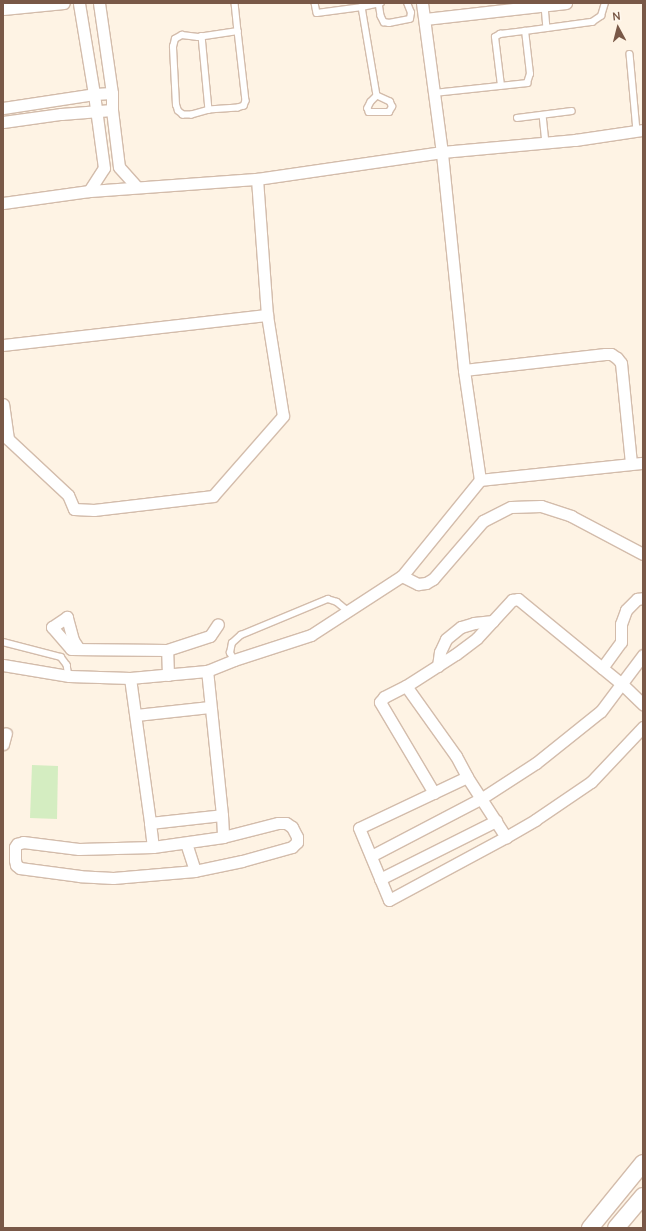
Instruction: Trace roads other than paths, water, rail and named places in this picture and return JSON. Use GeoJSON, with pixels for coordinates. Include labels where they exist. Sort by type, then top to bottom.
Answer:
{"type":"FeatureCollection","features":[{"type":"Feature","properties":{"kind":"main road"},"geometry":{"type":"LineString","coordinates":[[590,1228],[643,1163]]}},
{"type":"Feature","properties":{"kind":"main road"},"geometry":{"type":"LineString","coordinates":[[616,1228],[643,1196]]}},
{"type":"Feature","properties":{"kind":"street"},"geometry":{"type":"LineString","coordinates":[[3,9],[64,3]]}},
{"type":"Feature","properties":{"kind":"street"},"geometry":{"type":"LineString","coordinates":[[79,3],[104,168],[89,191]]}},
{"type":"Feature","properties":{"kind":"street"},"geometry":{"type":"LineString","coordinates":[[99,3],[112,93],[112,110],[118,167],[137,187]]}},
{"type":"Feature","properties":{"kind":"street"},"geometry":{"type":"LineString","coordinates":[[422,3],[442,152],[464,370],[480,480]]}},
{"type":"Feature","properties":{"kind":"street"},"geometry":{"type":"LineString","coordinates":[[425,19],[566,3]]}},
{"type":"Feature","properties":{"kind":"street"},"geometry":{"type":"LineString","coordinates":[[3,108],[94,94],[112,93]]}},
{"type":"Feature","properties":{"kind":"street"},"geometry":{"type":"LineString","coordinates":[[3,122],[112,110]]}},
{"type":"Feature","properties":{"kind":"street"},"geometry":{"type":"LineString","coordinates":[[3,204],[89,191],[257,179],[442,152],[546,143],[640,131]]}},
{"type":"Feature","properties":{"kind":"street"},"geometry":{"type":"LineString","coordinates":[[104,168],[118,167]]}},
{"type":"Feature","properties":{"kind":"street"},"geometry":{"type":"LineString","coordinates":[[3,404],[8,439],[68,495],[74,509],[94,510],[213,496],[282,416],[268,315],[257,179]]}},
{"type":"Feature","properties":{"kind":"street"},"geometry":{"type":"LineString","coordinates":[[3,345],[268,315]]}},
{"type":"Feature","properties":{"kind":"street"},"geometry":{"type":"LineString","coordinates":[[464,370],[611,354],[621,363],[631,463]]}},
{"type":"Feature","properties":{"kind":"street"},"geometry":{"type":"LineString","coordinates":[[3,665],[69,676],[130,678],[207,671],[234,660],[311,635],[402,576],[480,480],[631,463],[643,463]]}},
{"type":"Feature","properties":{"kind":"street"},"geometry":{"type":"LineString","coordinates":[[402,576],[418,584],[426,583],[433,579],[483,521],[511,507],[541,506],[571,516],[643,554]]}},
{"type":"Feature","properties":{"kind":"street"},"geometry":{"type":"LineString","coordinates":[[602,668],[622,642],[621,624],[626,610],[637,599],[643,598]]}},
{"type":"Feature","properties":{"kind":"street"},"geometry":{"type":"LineString","coordinates":[[434,793],[380,702],[384,697],[406,686],[438,666],[477,638],[512,600],[518,599],[642,700]]}},
{"type":"Feature","properties":{"kind":"street"},"geometry":{"type":"LineString","coordinates":[[79,649],[73,640],[67,617],[52,627],[71,649],[167,650],[210,636],[218,624]]}},
{"type":"Feature","properties":{"kind":"street"},"geometry":{"type":"LineString","coordinates":[[438,666],[440,652],[446,639],[461,627],[474,623],[493,622]]}},
{"type":"Feature","properties":{"kind":"street"},"geometry":{"type":"LineString","coordinates":[[167,650],[168,675]]}},
{"type":"Feature","properties":{"kind":"street"},"geometry":{"type":"LineString","coordinates":[[371,856],[482,798],[536,764],[601,711],[643,655]]}},
{"type":"Feature","properties":{"kind":"street"},"geometry":{"type":"LineString","coordinates":[[207,671],[223,837]]}},
{"type":"Feature","properties":{"kind":"street"},"geometry":{"type":"LineString","coordinates":[[130,678],[153,847]]}},
{"type":"Feature","properties":{"kind":"street"},"geometry":{"type":"LineString","coordinates":[[406,686],[456,756],[467,777],[506,837]]}},
{"type":"Feature","properties":{"kind":"street"},"geometry":{"type":"LineString","coordinates":[[136,715],[210,707]]}},
{"type":"Feature","properties":{"kind":"street"},"geometry":{"type":"LineString","coordinates":[[467,777],[359,828],[389,900],[506,837],[535,820],[591,782],[643,727]]}},
{"type":"Feature","properties":{"kind":"street"},"geometry":{"type":"LineString","coordinates":[[3,744],[6,733]]}},
{"type":"Feature","properties":{"kind":"street"},"geometry":{"type":"LineString","coordinates":[[150,823],[222,815]]}},
{"type":"Feature","properties":{"kind":"street"},"geometry":{"type":"LineString","coordinates":[[380,879],[496,821]]}},
{"type":"Feature","properties":{"kind":"street"},"geometry":{"type":"LineString","coordinates":[[278,823],[286,823],[292,826],[297,837],[297,842],[292,847],[242,861],[195,871],[156,876],[100,877],[20,868],[16,865],[15,860],[15,847],[17,844],[23,842],[80,849],[153,847],[186,843],[223,837],[278,823]]}},
{"type":"Feature","properties":{"kind":"street"},"geometry":{"type":"LineString","coordinates":[[186,843],[195,871]]}},
{"type":"Feature","properties":{"kind":"lane"},"geometry":{"type":"LineString","coordinates":[[235,3],[246,101],[244,106],[238,108],[209,110],[192,115],[183,115],[178,111],[176,105],[173,43],[175,39],[182,36],[202,36],[238,30]]}},
{"type":"Feature","properties":{"kind":"lane"},"geometry":{"type":"LineString","coordinates":[[315,3],[317,13],[380,3],[380,16],[384,22],[389,23],[410,19],[411,13],[407,3]]}},
{"type":"Feature","properties":{"kind":"lane"},"geometry":{"type":"LineString","coordinates":[[501,86],[495,37],[500,34],[592,22],[601,16],[605,3]]}},
{"type":"Feature","properties":{"kind":"lane"},"geometry":{"type":"LineString","coordinates":[[545,6],[547,28]]}},
{"type":"Feature","properties":{"kind":"lane"},"geometry":{"type":"LineString","coordinates":[[362,7],[378,96]]}},
{"type":"Feature","properties":{"kind":"lane"},"geometry":{"type":"LineString","coordinates":[[434,93],[527,83],[529,79],[525,31]]}},
{"type":"Feature","properties":{"kind":"lane"},"geometry":{"type":"LineString","coordinates":[[202,36],[209,110]]}},
{"type":"Feature","properties":{"kind":"lane"},"geometry":{"type":"LineString","coordinates":[[630,54],[640,131]]}},
{"type":"Feature","properties":{"kind":"lane"},"geometry":{"type":"LineString","coordinates":[[517,118],[572,111]]}},
{"type":"Feature","properties":{"kind":"lane"},"geometry":{"type":"LineString","coordinates":[[542,115],[546,143]]}},
{"type":"Feature","properties":{"kind":"lane"},"geometry":{"type":"LineString","coordinates":[[234,660],[230,653],[232,643],[241,635],[328,599],[338,602],[348,611]]}},
{"type":"Feature","properties":{"kind":"lane"},"geometry":{"type":"LineString","coordinates":[[3,642],[61,657],[67,665],[69,676]]}}]}
